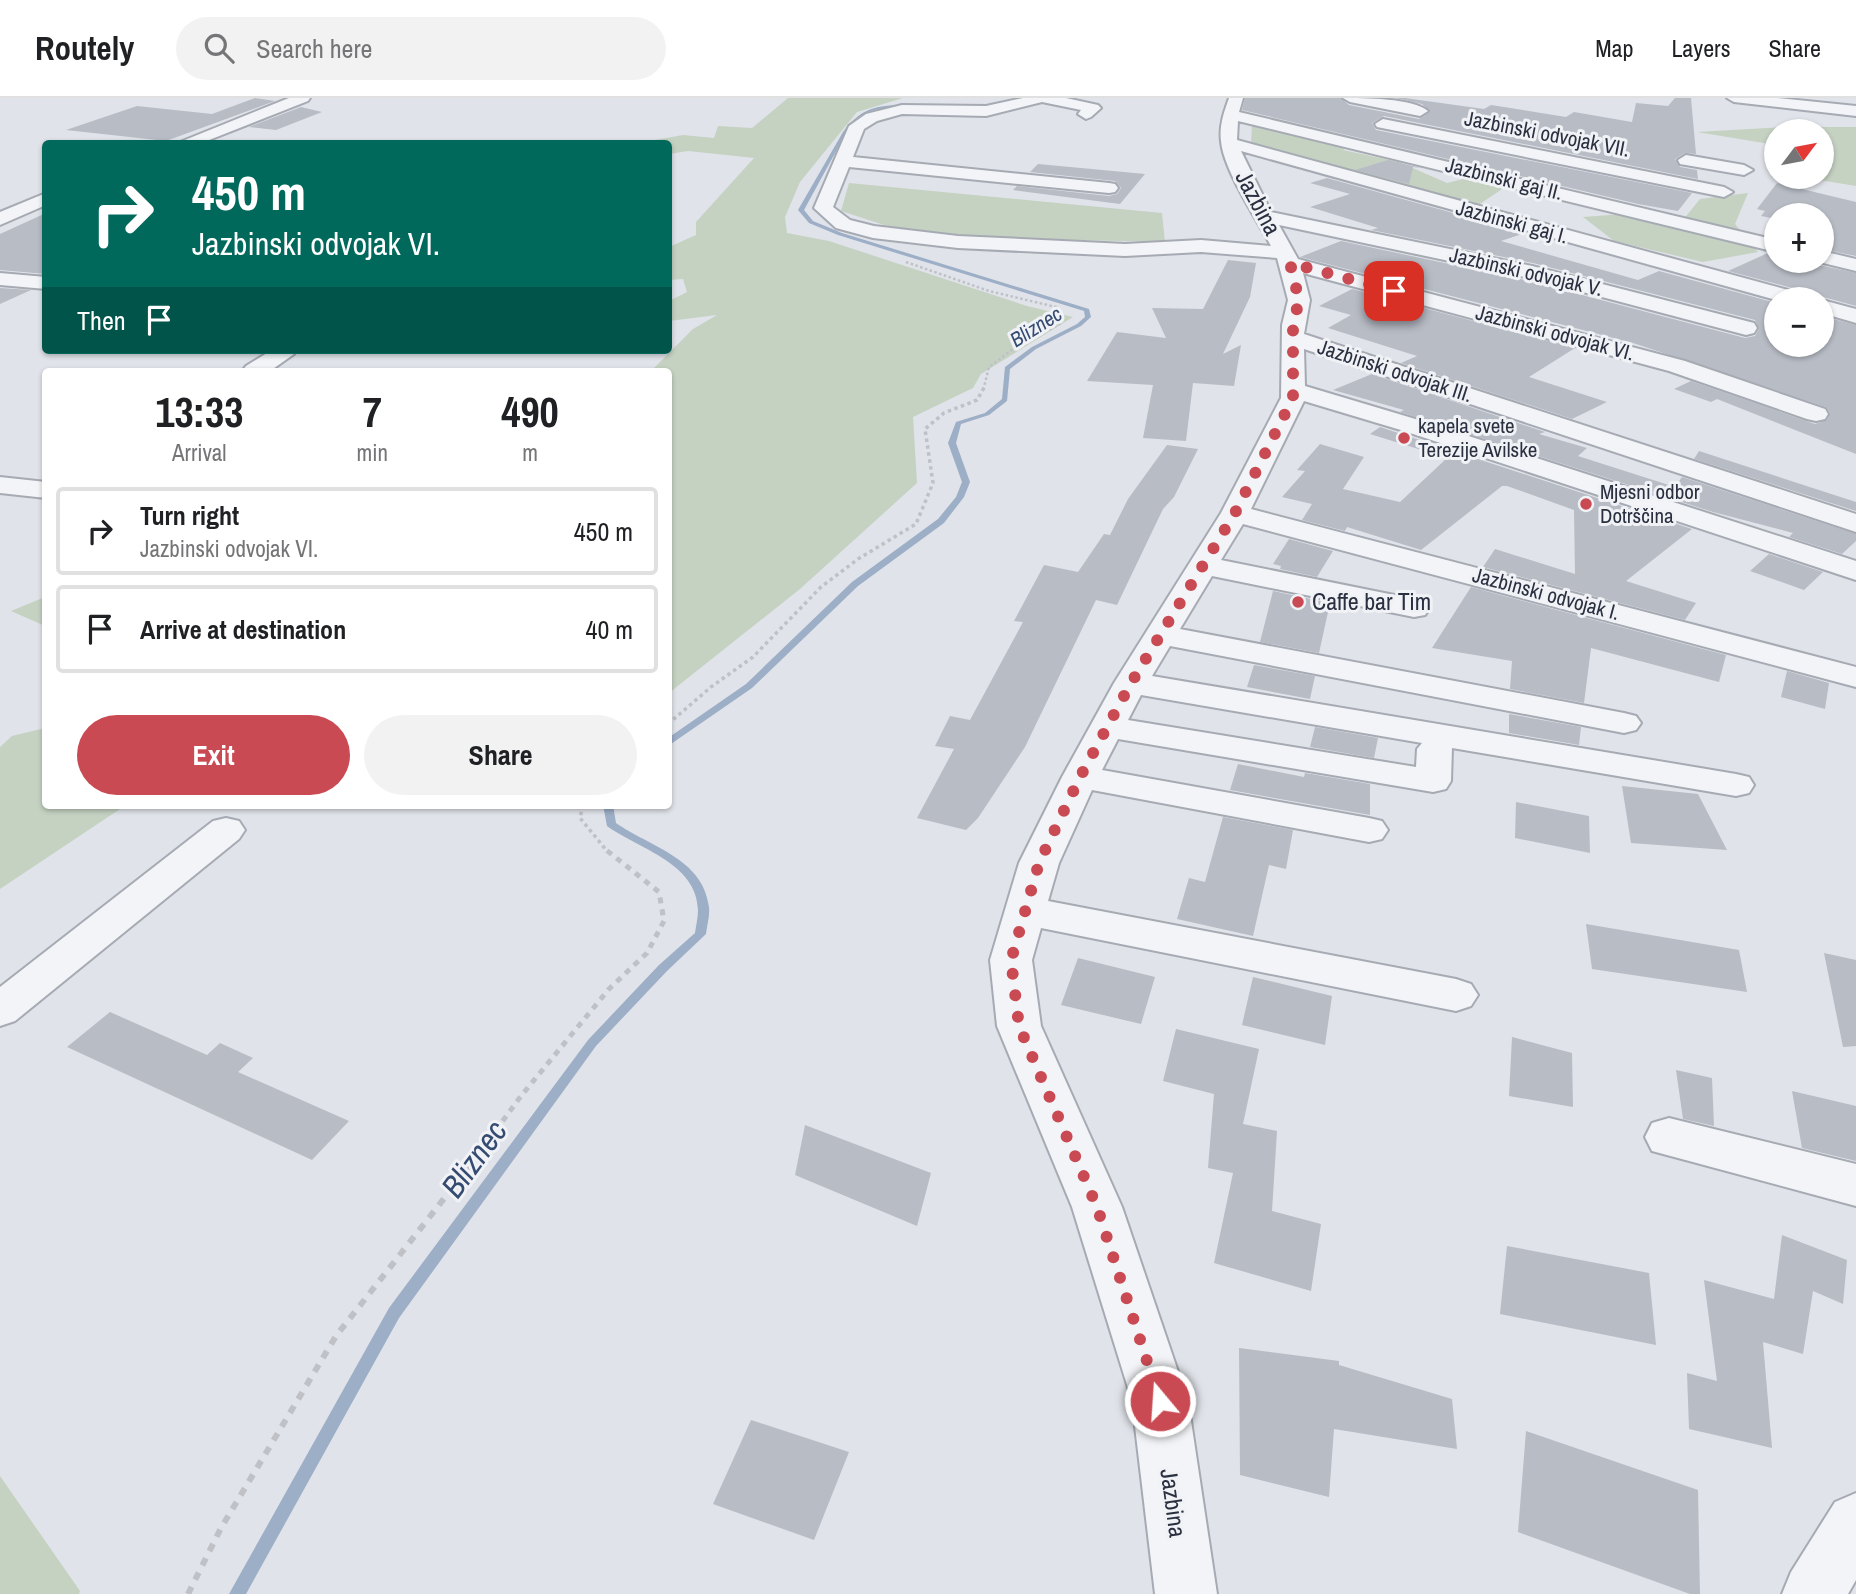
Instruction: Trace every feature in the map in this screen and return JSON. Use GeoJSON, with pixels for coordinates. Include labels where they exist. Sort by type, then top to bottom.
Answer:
{"type":"FeatureCollection","features":[{"type":"Feature","properties":{"kind":"street"},"geometry":{"type":"LineString","coordinates":[[193,140],[303,98]]}},
{"type":"Feature","properties":{"kind":"street"},"geometry":{"type":"LineString","coordinates":[[843,157],[857,126],[869,117],[897,108],[989,111],[1042,98],[1093,107],[1086,114]]}},
{"type":"Feature","properties":{"kind":"street","name":"Jazbinski odvojak VII."},"geometry":{"type":"LineString","coordinates":[[1350,98],[1436,114]]}},
{"type":"Feature","properties":{"kind":"street"},"geometry":{"type":"LineString","coordinates":[[1734,98],[1856,111]]}},
{"type":"Feature","properties":{"kind":"street","name":"Jazbina"},"geometry":{"type":"LineString","coordinates":[[1186,1594],[1160,1401],[1097,1207],[1019,1026],[1011,960],[1039,863],[1080,777],[1131,683],[1235,513],[1293,398],[1293,325],[1299,300],[1287,258],[1242,175],[1240,111]]}},
{"type":"Feature","properties":{"kind":"street","name":"Jazbinski gaj II."},"geometry":{"type":"LineString","coordinates":[[1240,111],[1394,152],[1764,243]]}},
{"type":"Feature","properties":{"kind":"street","name":"Jazbinski gaj I."},"geometry":{"type":"LineString","coordinates":[[1240,111],[1764,288]]}},
{"type":"Feature","properties":{"kind":"street"},"geometry":{"type":"LineString","coordinates":[[1364,121],[1724,192]]}},
{"type":"Feature","properties":{"kind":"street"},"geometry":{"type":"LineString","coordinates":[[843,157],[1069,176]]}},
{"type":"Feature","properties":{"kind":"street"},"geometry":{"type":"LineString","coordinates":[[843,157],[1109,188]]}},
{"type":"Feature","properties":{"kind":"street","name":"Jazbinski odvojak VI."},"geometry":{"type":"LineString","coordinates":[[843,157],[823,208],[844,223],[873,232],[958,242],[1125,250],[1201,246],[1287,258],[1677,366],[1816,414]]}},
{"type":"Feature","properties":{"kind":"street"},"geometry":{"type":"LineString","coordinates":[[1673,158],[1744,170]]}},
{"type":"Feature","properties":{"kind":"street"},"geometry":{"type":"LineString","coordinates":[[0,219],[42,200]]}},
{"type":"Feature","properties":{"kind":"street","name":"Jazbinski odvojak V."},"geometry":{"type":"LineString","coordinates":[[1264,216],[1532,272],[1746,328]]}},
{"type":"Feature","properties":{"kind":"street"},"geometry":{"type":"LineString","coordinates":[[1834,260],[1856,265]]}},
{"type":"Feature","properties":{"kind":"street"},"geometry":{"type":"LineString","coordinates":[[0,279],[42,282]]}},
{"type":"Feature","properties":{"kind":"street"},"geometry":{"type":"LineString","coordinates":[[1834,310],[1856,316]]}},
{"type":"Feature","properties":{"kind":"street","name":"Jazbinski odvojak III."},"geometry":{"type":"LineString","coordinates":[[1293,338],[1856,523]]}},
{"type":"Feature","properties":{"kind":"street"},"geometry":{"type":"LineString","coordinates":[[259,368],[282,354]]}},
{"type":"Feature","properties":{"kind":"street"},"geometry":{"type":"LineString","coordinates":[[1292,390],[1413,426],[1856,571]]}},
{"type":"Feature","properties":{"kind":"street"},"geometry":{"type":"LineString","coordinates":[[0,485],[42,490]]}},
{"type":"Feature","properties":{"kind":"street","name":"Jazbinski odvojak I."},"geometry":{"type":"LineString","coordinates":[[1235,513],[1856,677]]}},
{"type":"Feature","properties":{"kind":"street"},"geometry":{"type":"LineString","coordinates":[[1202,565],[1413,608]]}},
{"type":"Feature","properties":{"kind":"street"},"geometry":{"type":"LineString","coordinates":[[1161,635],[1624,723]]}},
{"type":"Feature","properties":{"kind":"street"},"geometry":{"type":"LineString","coordinates":[[1131,683],[1736,785]]}},
{"type":"Feature","properties":{"kind":"street"},"geometry":{"type":"LineString","coordinates":[[1107,727],[1433,781],[1436,749]]}},
{"type":"Feature","properties":{"kind":"street"},"geometry":{"type":"LineString","coordinates":[[1080,777],[1369,830]]}},
{"type":"Feature","properties":{"kind":"street"},"geometry":{"type":"LineString","coordinates":[[0,1010],[226,830]]}},
{"type":"Feature","properties":{"kind":"street"},"geometry":{"type":"LineString","coordinates":[[1026,911],[1456,995]]}},
{"type":"Feature","properties":{"kind":"street"},"geometry":{"type":"LineString","coordinates":[[1669,1137],[1856,1185]]}},
{"type":"Feature","properties":{"kind":"street"},"geometry":{"type":"LineString","coordinates":[[1813,1594],[1856,1522]]}},
{"type":"Feature","properties":{"kind":"path"},"geometry":{"type":"LineString","coordinates":[[672,721],[753,657],[821,587],[858,559],[916,524],[933,483],[925,429],[944,413],[977,400],[983,392],[989,368],[999,359],[1017,346],[1060,324],[1062,316],[1056,307],[989,291],[905,262]]}},
{"type":"Feature","properties":{"kind":"path"},"geometry":{"type":"LineString","coordinates":[[188,1594],[221,1528],[336,1336],[521,1096],[583,1024],[609,989],[647,953],[664,921],[659,892],[600,845],[580,818],[582,809]]}},
{"type":"Feature","properties":{"kind":"green space"},"geometry":{"type":"Polygon","coordinates":[[[788,98],[903,98],[857,112],[800,182],[785,217],[787,233],[829,241],[1027,306],[1073,317],[981,374],[973,388],[913,417],[917,483],[800,589],[672,691],[672,368],[654,368],[668,354],[672,354],[672,350],[693,329],[717,315],[672,321],[672,300],[687,292],[683,279],[672,280],[672,246],[696,235],[696,222],[754,158],[688,151],[672,154],[672,140],[655,140],[683,135],[714,138],[718,126],[752,128],[788,98]]]}},
{"type":"Feature","properties":{"kind":"green space"},"geometry":{"type":"Polygon","coordinates":[[[1252,123],[1354,143],[1343,150],[1399,162],[1447,183],[1467,178],[1508,185],[1477,206],[1251,145],[1252,123]]]}},
{"type":"Feature","properties":{"kind":"green space"},"geometry":{"type":"Polygon","coordinates":[[[1834,127],[1856,127],[1856,186],[1834,182],[1834,127]]]}},
{"type":"Feature","properties":{"kind":"green space"},"geometry":{"type":"Polygon","coordinates":[[[1764,128],[1764,143],[1697,132],[1764,128]]]}},
{"type":"Feature","properties":{"kind":"green space"},"geometry":{"type":"Polygon","coordinates":[[[849,183],[1162,213],[1165,242],[988,238],[887,226],[841,211],[849,183]]]}},
{"type":"Feature","properties":{"kind":"green space"},"geometry":{"type":"Polygon","coordinates":[[[1748,193],[1735,224],[1758,252],[1703,262],[1614,241],[1583,217],[1637,213],[1679,225],[1700,199],[1748,193]]]}},
{"type":"Feature","properties":{"kind":"green space"},"geometry":{"type":"Polygon","coordinates":[[[42,598],[42,625],[11,611],[42,598]]]}},
{"type":"Feature","properties":{"kind":"green space"},"geometry":{"type":"Polygon","coordinates":[[[42,729],[42,809],[120,809],[0,889],[0,747],[12,736],[42,729]]]}},
{"type":"Feature","properties":{"kind":"green space"},"geometry":{"type":"Polygon","coordinates":[[[0,1476],[80,1591],[79,1594],[0,1594],[0,1476]]]}},
{"type":"Feature","properties":{"kind":"building"},"geometry":{"type":"Polygon","coordinates":[[[255,98],[275,101],[169,140],[66,130],[137,106],[212,114],[255,98]]]}},
{"type":"Feature","properties":{"kind":"building"},"geometry":{"type":"Polygon","coordinates":[[[1245,98],[1341,98],[1349,105],[1419,119],[1430,112],[1422,104],[1396,98],[1484,109],[1491,105],[1566,117],[1574,112],[1632,122],[1636,103],[1668,106],[1675,98],[1691,98],[1696,154],[1685,153],[1675,159],[1680,167],[1697,170],[1698,179],[1384,116],[1372,123],[1376,130],[1692,193],[1678,211],[1638,204],[1242,110],[1245,98]]]}},
{"type":"Feature","properties":{"kind":"building"},"geometry":{"type":"Polygon","coordinates":[[[301,107],[322,112],[276,130],[249,127],[301,107]]]}},
{"type":"Feature","properties":{"kind":"building"},"geometry":{"type":"Polygon","coordinates":[[[1388,160],[1421,168],[1413,167],[1409,184],[1355,170],[1388,160]]]}},
{"type":"Feature","properties":{"kind":"building"},"geometry":{"type":"Polygon","coordinates":[[[1038,164],[1145,174],[1120,204],[1013,190],[1017,186],[1109,196],[1117,194],[1121,188],[1115,181],[1030,172],[1038,164]]]}},
{"type":"Feature","properties":{"kind":"building"},"geometry":{"type":"Polygon","coordinates":[[[1327,178],[1525,233],[1501,241],[1638,280],[1659,271],[1764,300],[1764,357],[1834,357],[1834,319],[1856,325],[1856,454],[1717,399],[1711,402],[1674,389],[1691,381],[1815,424],[1827,420],[1830,413],[1826,407],[1633,343],[1300,257],[1341,241],[1529,281],[1745,338],[1755,336],[1759,329],[1755,320],[1533,263],[1371,230],[1378,228],[1310,207],[1350,194],[1310,183],[1327,178]]]}},
{"type":"Feature","properties":{"kind":"building"},"geometry":{"type":"Polygon","coordinates":[[[1772,189],[1802,189],[1856,202],[1856,256],[1834,251],[1834,203],[1764,203],[1764,211],[1757,209],[1772,189]]]}},
{"type":"Feature","properties":{"kind":"building"},"geometry":{"type":"Polygon","coordinates":[[[42,215],[42,274],[0,270],[0,234],[42,215]]]}},
{"type":"Feature","properties":{"kind":"building"},"geometry":{"type":"Polygon","coordinates":[[[1764,255],[1764,273],[1834,273],[1834,268],[1856,273],[1856,306],[1834,300],[1834,287],[1789,287],[1728,271],[1764,255]]]}},
{"type":"Feature","properties":{"kind":"building"},"geometry":{"type":"Polygon","coordinates":[[[1228,260],[1256,263],[1250,297],[1223,354],[1241,345],[1234,386],[1193,383],[1186,441],[1143,438],[1153,385],[1087,381],[1117,332],[1166,338],[1152,308],[1203,309],[1228,260]]]}},
{"type":"Feature","properties":{"kind":"building"},"geometry":{"type":"Polygon","coordinates":[[[0,288],[31,290],[0,304],[0,288]]]}},
{"type":"Feature","properties":{"kind":"building"},"geometry":{"type":"Polygon","coordinates":[[[1352,289],[1575,348],[1529,377],[1607,402],[1572,419],[1401,363],[1417,356],[1328,328],[1351,315],[1319,306],[1352,289]]]}},
{"type":"Feature","properties":{"kind":"building"},"geometry":{"type":"Polygon","coordinates":[[[1372,374],[1545,432],[1539,434],[1587,448],[1578,456],[1675,487],[1682,477],[1856,534],[1856,541],[1842,554],[1789,537],[1793,533],[1713,512],[1400,412],[1404,410],[1333,390],[1372,374]]]}},
{"type":"Feature","properties":{"kind":"building"},"geometry":{"type":"Polygon","coordinates":[[[1380,427],[1692,529],[1626,581],[1696,603],[1685,620],[1483,567],[1495,549],[1575,574],[1574,510],[1507,486],[1502,486],[1421,550],[1347,527],[1345,531],[1302,520],[1312,504],[1282,497],[1305,471],[1297,470],[1320,444],[1364,457],[1343,489],[1400,502],[1447,458],[1370,434],[1380,427]]]}},
{"type":"Feature","properties":{"kind":"building"},"geometry":{"type":"Polygon","coordinates":[[[1167,445],[1198,449],[1174,497],[1163,509],[1117,605],[1096,600],[1025,747],[978,818],[966,830],[917,818],[954,749],[935,746],[950,716],[970,720],[1023,622],[1014,621],[1044,565],[1078,572],[1104,534],[1110,535],[1128,499],[1167,445]]]}},
{"type":"Feature","properties":{"kind":"building"},"geometry":{"type":"Polygon","coordinates":[[[1699,451],[1856,502],[1856,511],[1694,459],[1699,451]]]}},
{"type":"Feature","properties":{"kind":"building"},"geometry":{"type":"Polygon","coordinates":[[[1289,539],[1333,551],[1317,577],[1280,569],[1281,566],[1273,564],[1289,539]]]}},
{"type":"Feature","properties":{"kind":"building"},"geometry":{"type":"Polygon","coordinates":[[[1769,554],[1823,572],[1804,590],[1750,571],[1769,554]]]}},
{"type":"Feature","properties":{"kind":"building"},"geometry":{"type":"Polygon","coordinates":[[[1471,587],[1726,655],[1719,682],[1591,648],[1584,703],[1510,689],[1512,661],[1432,648],[1471,587]]]}},
{"type":"Feature","properties":{"kind":"building"},"geometry":{"type":"Polygon","coordinates":[[[1273,591],[1330,603],[1319,653],[1260,642],[1273,591]]]}},
{"type":"Feature","properties":{"kind":"building"},"geometry":{"type":"Polygon","coordinates":[[[1254,665],[1315,676],[1310,699],[1247,687],[1254,665]]]}},
{"type":"Feature","properties":{"kind":"building"},"geometry":{"type":"Polygon","coordinates":[[[1787,671],[1829,683],[1825,709],[1781,697],[1787,671]]]}},
{"type":"Feature","properties":{"kind":"building"},"geometry":{"type":"Polygon","coordinates":[[[1509,714],[1581,727],[1579,745],[1509,733],[1509,714]]]}},
{"type":"Feature","properties":{"kind":"building"},"geometry":{"type":"Polygon","coordinates":[[[1315,727],[1378,738],[1374,758],[1310,747],[1315,727]]]}},
{"type":"Feature","properties":{"kind":"building"},"geometry":{"type":"Polygon","coordinates":[[[1238,764],[1304,777],[1305,773],[1370,784],[1370,815],[1230,790],[1238,764]]]}},
{"type":"Feature","properties":{"kind":"building"},"geometry":{"type":"Polygon","coordinates":[[[1622,786],[1698,794],[1727,850],[1631,843],[1622,786]]]}},
{"type":"Feature","properties":{"kind":"building"},"geometry":{"type":"Polygon","coordinates":[[[1516,802],[1589,816],[1590,853],[1515,838],[1516,802]]]}},
{"type":"Feature","properties":{"kind":"building"},"geometry":{"type":"Polygon","coordinates":[[[1223,817],[1293,830],[1286,869],[1269,865],[1253,936],[1177,919],[1189,878],[1205,882],[1223,817]]]}},
{"type":"Feature","properties":{"kind":"building"},"geometry":{"type":"Polygon","coordinates":[[[1586,924],[1739,950],[1747,992],[1592,969],[1586,924]]]}},
{"type":"Feature","properties":{"kind":"building"},"geometry":{"type":"Polygon","coordinates":[[[1824,953],[1856,960],[1856,1046],[1843,1047],[1824,953]]]}},
{"type":"Feature","properties":{"kind":"building"},"geometry":{"type":"Polygon","coordinates":[[[1078,958],[1155,977],[1141,1024],[1061,1005],[1078,958]]]}},
{"type":"Feature","properties":{"kind":"building"},"geometry":{"type":"Polygon","coordinates":[[[1253,977],[1332,996],[1325,1045],[1242,1025],[1253,977]]]}},
{"type":"Feature","properties":{"kind":"building"},"geometry":{"type":"Polygon","coordinates":[[[110,1012],[207,1055],[220,1043],[253,1058],[238,1072],[349,1121],[312,1160],[67,1047],[110,1012]]]}},
{"type":"Feature","properties":{"kind":"building"},"geometry":{"type":"Polygon","coordinates":[[[1176,1029],[1259,1049],[1243,1124],[1277,1131],[1272,1211],[1321,1224],[1311,1291],[1214,1263],[1233,1173],[1208,1168],[1214,1094],[1163,1081],[1176,1029]]]}},
{"type":"Feature","properties":{"kind":"building"},"geometry":{"type":"Polygon","coordinates":[[[1512,1037],[1572,1053],[1573,1107],[1509,1096],[1512,1037]]]}},
{"type":"Feature","properties":{"kind":"building"},"geometry":{"type":"Polygon","coordinates":[[[1676,1070],[1712,1078],[1714,1126],[1683,1119],[1676,1070]]]}},
{"type":"Feature","properties":{"kind":"building"},"geometry":{"type":"Polygon","coordinates":[[[1792,1091],[1856,1106],[1856,1161],[1802,1148],[1792,1091]]]}},
{"type":"Feature","properties":{"kind":"building"},"geometry":{"type":"Polygon","coordinates":[[[805,1125],[931,1173],[917,1226],[795,1175],[805,1125]]]}},
{"type":"Feature","properties":{"kind":"building"},"geometry":{"type":"Polygon","coordinates":[[[1782,1235],[1847,1260],[1843,1304],[1813,1291],[1803,1354],[1763,1342],[1772,1448],[1689,1429],[1687,1373],[1717,1381],[1704,1280],[1774,1299],[1782,1235]]]}},
{"type":"Feature","properties":{"kind":"building"},"geometry":{"type":"Polygon","coordinates":[[[1507,1246],[1649,1273],[1656,1345],[1500,1314],[1507,1246]]]}},
{"type":"Feature","properties":{"kind":"building"},"geometry":{"type":"Polygon","coordinates":[[[1239,1348],[1339,1361],[1339,1365],[1452,1399],[1457,1449],[1334,1429],[1329,1497],[1240,1475],[1239,1348]]]}},
{"type":"Feature","properties":{"kind":"building"},"geometry":{"type":"Polygon","coordinates":[[[751,1420],[849,1452],[814,1540],[713,1504],[751,1420]]]}},
{"type":"Feature","properties":{"kind":"building"},"geometry":{"type":"Polygon","coordinates":[[[1526,1431],[1698,1490],[1700,1594],[1690,1594],[1518,1532],[1526,1431]]]}},
{"type":"Feature","properties":{"kind":"waterway","name":"Bliznec"},"geometry":{"type":"LineString","coordinates":[[672,740],[749,686],[855,584],[941,521],[960,497],[966,482],[952,443],[958,423],[987,414],[1005,400],[1007,368],[1034,348],[1079,325],[1088,317],[1087,310],[840,234],[811,222],[801,210],[836,145],[860,115],[879,108],[913,106]]}},
{"type":"Feature","properties":{"kind":"waterway","name":"Bliznec"},"geometry":{"type":"LineString","coordinates":[[237,1594],[394,1313],[592,1043],[663,968],[700,934],[703,906],[690,875],[666,856],[611,824],[609,809]]}},
{"type":"Feature","properties":{"kind":"place","name":"kapela svete Terezije Avilske"},"geometry":{"type":"Point","coordinates":[1404,438]}},
{"type":"Feature","properties":{"kind":"place","name":"Mjesni odbor Dotrščina"},"geometry":{"type":"Point","coordinates":[1586,504]}},
{"type":"Feature","properties":{"kind":"place","name":"Caffe bar Tim"},"geometry":{"type":"Point","coordinates":[1298,602]}},
{"type":"Feature","properties":{"kind":"route"},"geometry":{"type":"LineString","coordinates":[[1160,1401],[1097,1207],[1019,1026],[1011,960],[1039,863],[1080,777],[1131,683],[1235,513],[1293,398],[1293,325],[1299,300],[1290,263],[1394,291]]}}]}
